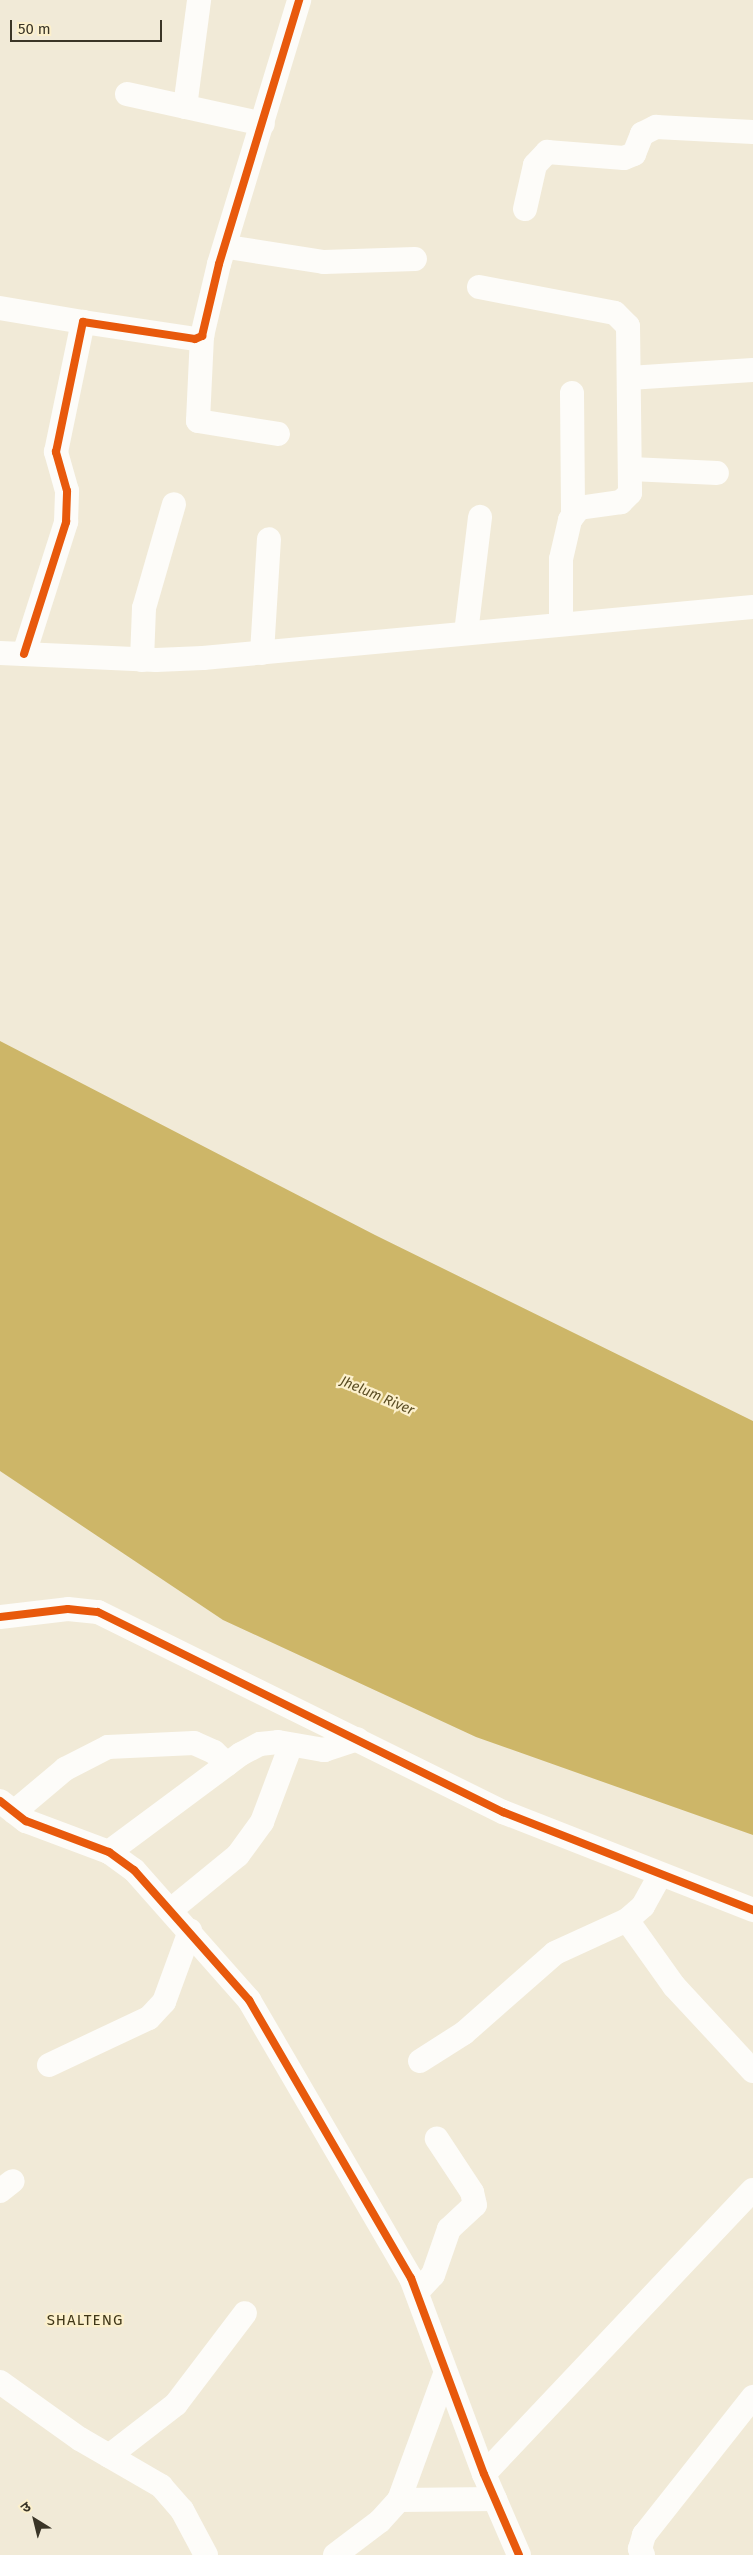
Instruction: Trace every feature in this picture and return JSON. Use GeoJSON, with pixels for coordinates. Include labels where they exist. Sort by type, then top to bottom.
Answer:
{"type":"FeatureCollection","features":[{"type":"Feature","properties":{"kind":"street"},"geometry":{"type":"LineString","coordinates":[[185,107],[199,0]]}},
{"type":"Feature","properties":{"kind":"street"},"geometry":{"type":"LineString","coordinates":[[278,434],[198,422],[202,336],[220,264],[228,247],[299,0]]}},
{"type":"Feature","properties":{"kind":"street"},"geometry":{"type":"LineString","coordinates":[[127,94],[263,124]]}},
{"type":"Feature","properties":{"kind":"street"},"geometry":{"type":"LineString","coordinates":[[524,209],[535,165],[547,152],[624,158],[634,154],[642,134],[656,127],[753,132]]}},
{"type":"Feature","properties":{"kind":"street"},"geometry":{"type":"LineString","coordinates":[[228,247],[317,261],[415,259]]}},
{"type":"Feature","properties":{"kind":"street"},"geometry":{"type":"LineString","coordinates":[[479,287],[615,313],[628,326],[631,488],[626,499],[585,507],[573,515]]}},
{"type":"Feature","properties":{"kind":"street"},"geometry":{"type":"LineString","coordinates":[[0,308],[195,339],[202,336]]}},
{"type":"Feature","properties":{"kind":"street"},"geometry":{"type":"LineString","coordinates":[[24,654],[66,522],[67,491],[56,452],[84,322]]}},
{"type":"Feature","properties":{"kind":"street"},"geometry":{"type":"LineString","coordinates":[[629,378],[753,370]]}},
{"type":"Feature","properties":{"kind":"street"},"geometry":{"type":"LineString","coordinates":[[561,623],[561,559],[573,515],[572,393]]}},
{"type":"Feature","properties":{"kind":"street"},"geometry":{"type":"LineString","coordinates":[[631,469],[717,473]]}},
{"type":"Feature","properties":{"kind":"street"},"geometry":{"type":"LineString","coordinates":[[142,660],[144,608],[174,504]]}},
{"type":"Feature","properties":{"kind":"street"},"geometry":{"type":"LineString","coordinates":[[466,633],[480,517]]}},
{"type":"Feature","properties":{"kind":"street"},"geometry":{"type":"LineString","coordinates":[[262,653],[269,540]]}},
{"type":"Feature","properties":{"kind":"street"},"geometry":{"type":"LineString","coordinates":[[0,653],[142,660],[262,653],[561,623],[753,607]]}},
{"type":"Feature","properties":{"kind":"street"},"geometry":{"type":"LineString","coordinates":[[0,1617],[68,1609],[98,1612],[503,1812],[753,1910]]}},
{"type":"Feature","properties":{"kind":"street"},"geometry":{"type":"LineString","coordinates":[[109,1852],[227,1764],[260,1744],[291,1745],[324,1750],[357,1739]]}},
{"type":"Feature","properties":{"kind":"street"},"geometry":{"type":"LineString","coordinates":[[227,1764],[205,1746],[194,1743],[108,1747],[65,1770],[7,1806],[47,1831],[109,1852],[134,1870],[172,1909],[249,2000],[381,2223],[417,2292],[445,2374],[484,2474],[519,2555]]}},
{"type":"Feature","properties":{"kind":"street"},"geometry":{"type":"LineString","coordinates":[[172,1909],[238,1855],[262,1822],[291,1745]]}},
{"type":"Feature","properties":{"kind":"street"},"geometry":{"type":"LineString","coordinates":[[420,2061],[464,2033],[555,1953],[626,1920],[643,1906],[660,1875]]}},
{"type":"Feature","properties":{"kind":"street"},"geometry":{"type":"LineString","coordinates":[[626,1920],[680,1993],[753,2071]]}},
{"type":"Feature","properties":{"kind":"street"},"geometry":{"type":"LineString","coordinates":[[49,2065],[149,2018],[164,2002],[190,1931]]}},
{"type":"Feature","properties":{"kind":"street"},"geometry":{"type":"LineString","coordinates":[[417,2292],[433,2275],[450,2229],[475,2204],[472,2192],[437,2139]]}},
{"type":"Feature","properties":{"kind":"street"},"geometry":{"type":"LineString","coordinates":[[484,2474],[753,2190]]}},
{"type":"Feature","properties":{"kind":"street"},"geometry":{"type":"LineString","coordinates":[[109,2456],[176,2404],[245,2313]]}},
{"type":"Feature","properties":{"kind":"street"},"geometry":{"type":"LineString","coordinates":[[335,2555],[380,2521],[399,2500],[445,2374]]}},
{"type":"Feature","properties":{"kind":"street"},"geometry":{"type":"LineString","coordinates":[[0,2382],[173,2497],[206,2555]]}},
{"type":"Feature","properties":{"kind":"street"},"geometry":{"type":"LineString","coordinates":[[643,2555],[640,2549],[644,2536],[751,2402]]}},
{"type":"Feature","properties":{"kind":"street"},"geometry":{"type":"LineString","coordinates":[[399,2500],[495,2499]]}},
{"type":"Feature","properties":{"kind":"water","name":"Jhelum River"},"geometry":{"type":"Polygon","coordinates":[[[0,1041],[375,1235],[753,1421],[753,1835],[476,1737],[223,1620],[0,1471],[0,1041]]]}},
{"type":"Feature","properties":{"kind":"cycle path"},"geometry":{"type":"LineString","coordinates":[[24,654],[66,522],[67,491],[56,452],[83,322],[195,339],[202,336],[219,264],[299,0]]}},
{"type":"Feature","properties":{"kind":"cycle path"},"geometry":{"type":"LineString","coordinates":[[0,1617],[68,1609],[98,1612],[503,1812],[753,1910]]}},
{"type":"Feature","properties":{"kind":"cycle path"},"geometry":{"type":"LineString","coordinates":[[0,1801],[26,1821],[109,1852],[134,1870],[249,2000],[411,2278],[484,2474],[519,2555]]}},
{"type":"Feature","properties":{"kind":"district","name":"SHALTENG"},"geometry":{"type":"Point","coordinates":[85,2321]}}]}
